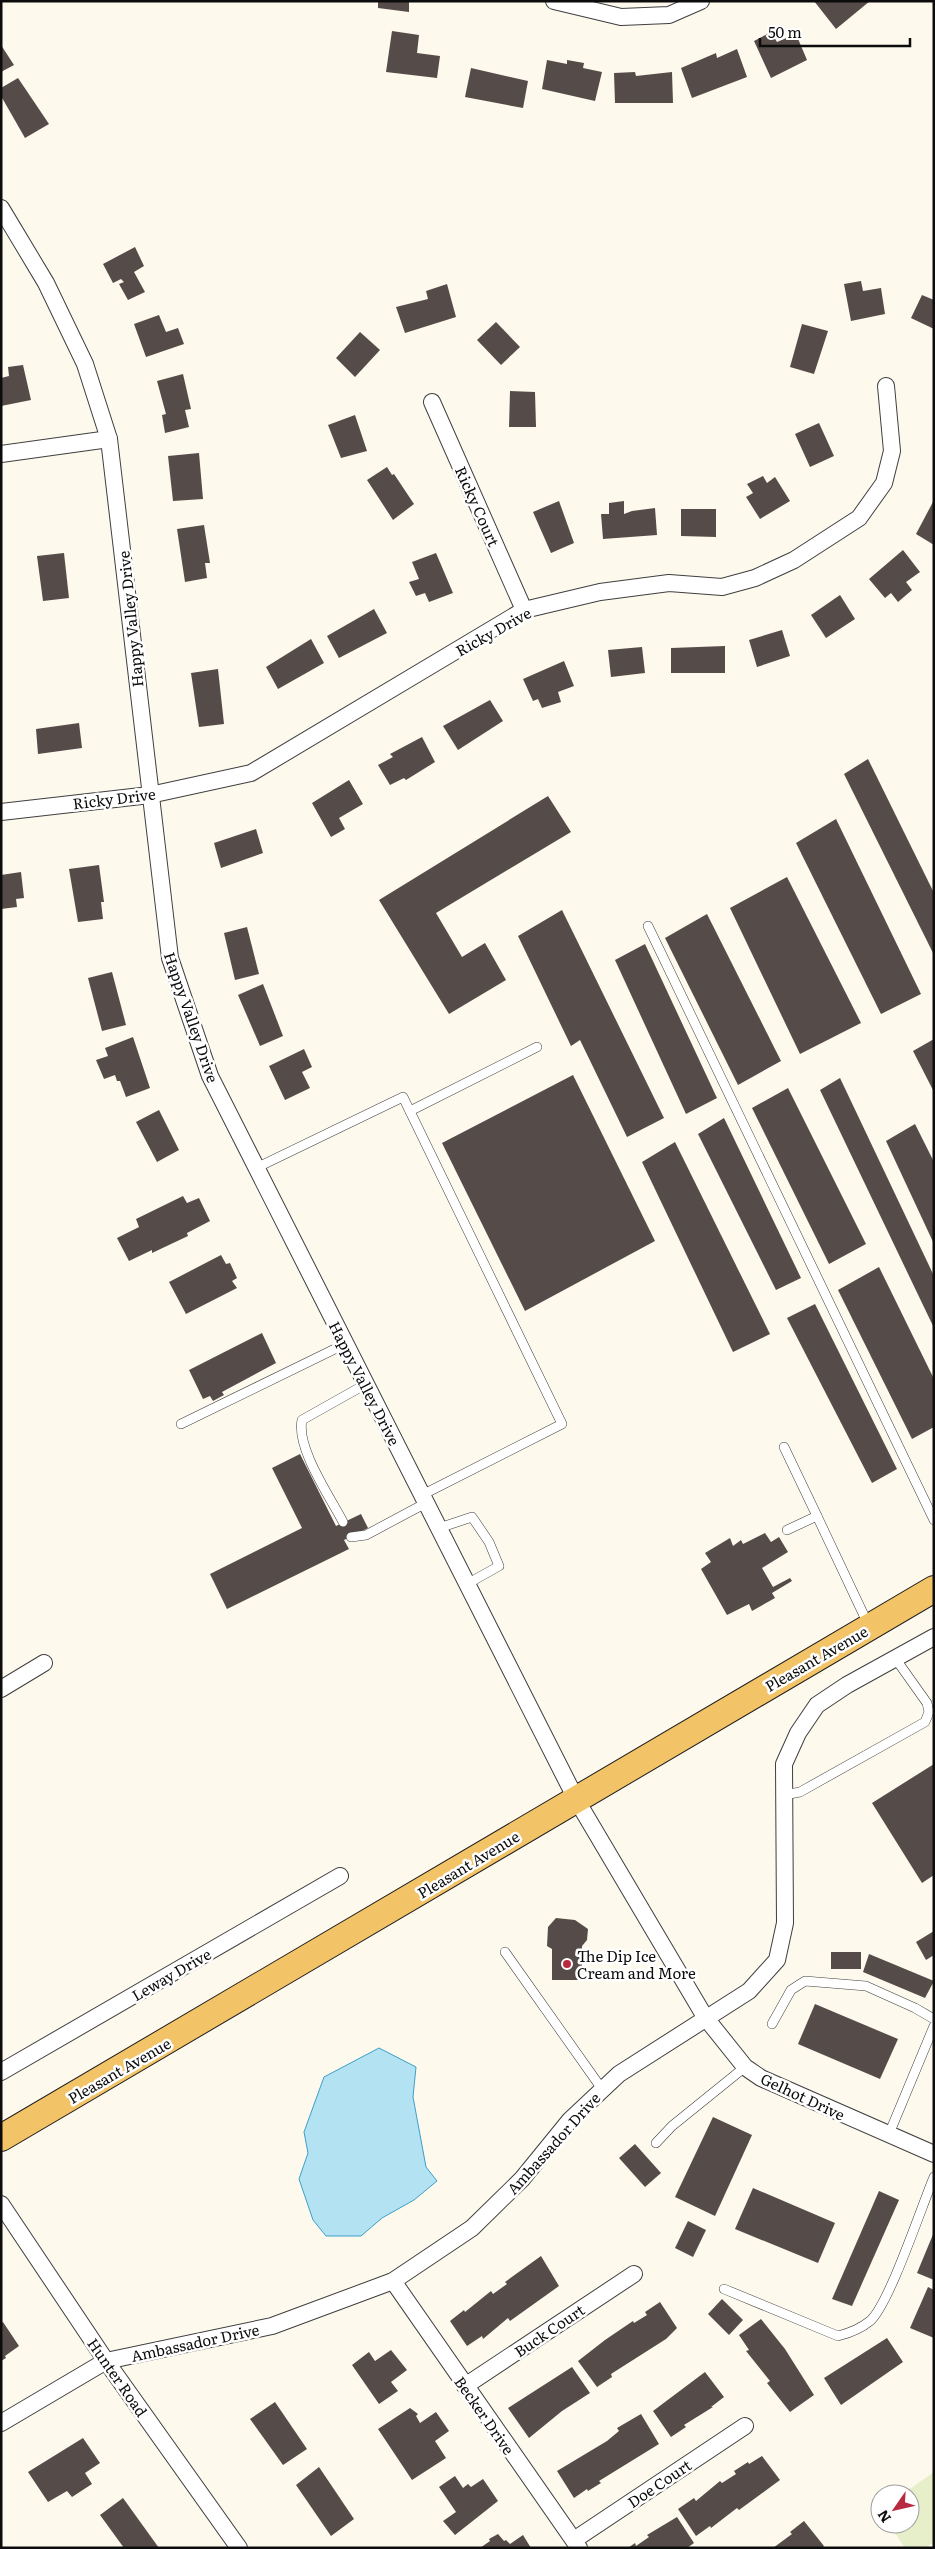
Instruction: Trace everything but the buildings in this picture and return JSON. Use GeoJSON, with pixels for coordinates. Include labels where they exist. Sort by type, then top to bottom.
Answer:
{"type":"FeatureCollection","features":[{"type":"Feature","properties":{"kind":"main road","name":"Pleasant Avenue"},"geometry":{"type":"LineString","coordinates":[[1,2138],[934,1589]]}},
{"type":"Feature","properties":{"kind":"street"},"geometry":{"type":"LineString","coordinates":[[554,1],[621,17],[669,15],[700,1]]}},
{"type":"Feature","properties":{"kind":"street","name":"Happy Valley Drive"},"geometry":{"type":"LineString","coordinates":[[1,208],[46,283],[85,364],[109,439],[170,958],[210,1076],[576,1799]]}},
{"type":"Feature","properties":{"kind":"street","name":"Ricky Drive"},"geometry":{"type":"LineString","coordinates":[[1,812],[150,794],[251,773],[524,610],[600,592],[668,583],[722,587],[755,578],[794,560],[859,518],[884,483],[892,451],[886,386]]}},
{"type":"Feature","properties":{"kind":"street","name":"Ricky Court"},"geometry":{"type":"LineString","coordinates":[[432,402],[524,610]]}},
{"type":"Feature","properties":{"kind":"street"},"geometry":{"type":"LineString","coordinates":[[1,454],[109,439]]}},
{"type":"Feature","properties":{"kind":"street","name":"Ambassador Drive"},"geometry":{"type":"LineString","coordinates":[[1,2423],[106,2361],[272,2326],[393,2281],[472,2228],[522,2179],[570,2120],[619,2074],[705,2017],[749,1991],[776,1960],[785,1924],[784,1764],[798,1733],[817,1705],[846,1685],[934,1637]]}},
{"type":"Feature","properties":{"kind":"street"},"geometry":{"type":"LineString","coordinates":[[1,1689],[44,1663]]}},
{"type":"Feature","properties":{"kind":"street","name":"Gelhot Drive"},"geometry":{"type":"LineString","coordinates":[[576,1799],[705,2017],[745,2067],[761,2078],[934,2154]]}},
{"type":"Feature","properties":{"kind":"street","name":"Leway Drive"},"geometry":{"type":"LineString","coordinates":[[1,2072],[340,1876]]}},
{"type":"Feature","properties":{"kind":"street","name":"Hunter Road"},"geometry":{"type":"LineString","coordinates":[[1,2204],[106,2361],[239,2548]]}},
{"type":"Feature","properties":{"kind":"street","name":"Buck Court"},"geometry":{"type":"LineString","coordinates":[[465,2386],[634,2274]]}},
{"type":"Feature","properties":{"kind":"street","name":"Becker Drive"},"geometry":{"type":"LineString","coordinates":[[393,2281],[576,2544]]}},
{"type":"Feature","properties":{"kind":"street","name":"Doe Court"},"geometry":{"type":"LineString","coordinates":[[576,2544],[745,2426]]}},
{"type":"Feature","properties":{"kind":"lane"},"geometry":{"type":"LineString","coordinates":[[648,926],[934,1520]]}},
{"type":"Feature","properties":{"kind":"lane"},"geometry":{"type":"LineString","coordinates":[[410,1111],[538,1047]]}},
{"type":"Feature","properties":{"kind":"lane"},"geometry":{"type":"LineString","coordinates":[[256,1168],[403,1097],[562,1424],[424,1499],[366,1535],[351,1537]]}},
{"type":"Feature","properties":{"kind":"lane"},"geometry":{"type":"LineString","coordinates":[[181,1424],[345,1344]]}},
{"type":"Feature","properties":{"kind":"lane"},"geometry":{"type":"LineString","coordinates":[[344,1522],[303,1444],[300,1430],[302,1420],[366,1384]]}},
{"type":"Feature","properties":{"kind":"lane"},"geometry":{"type":"LineString","coordinates":[[784,1447],[870,1627]]}},
{"type":"Feature","properties":{"kind":"lane"},"geometry":{"type":"LineString","coordinates":[[788,1530],[817,1516]]}},
{"type":"Feature","properties":{"kind":"lane"},"geometry":{"type":"LineString","coordinates":[[439,1528],[472,1517],[490,1542],[499,1566],[467,1584]]}},
{"type":"Feature","properties":{"kind":"lane"},"geometry":{"type":"LineString","coordinates":[[784,1795],[800,1792],[925,1722],[929,1712],[927,1703],[895,1658]]}},
{"type":"Feature","properties":{"kind":"lane"},"geometry":{"type":"LineString","coordinates":[[505,1952],[602,2089]]}},
{"type":"Feature","properties":{"kind":"lane"},"geometry":{"type":"LineString","coordinates":[[772,2024],[791,1990],[805,1981],[866,1986],[915,2008],[934,2019]]}},
{"type":"Feature","properties":{"kind":"lane"},"geometry":{"type":"LineString","coordinates":[[889,2134],[934,2026]]}},
{"type":"Feature","properties":{"kind":"lane"},"geometry":{"type":"LineString","coordinates":[[656,2143],[672,2126],[745,2067]]}},
{"type":"Feature","properties":{"kind":"lane"},"geometry":{"type":"LineString","coordinates":[[724,2289],[838,2336],[854,2331],[871,2320],[885,2297],[934,2177]]}},
{"type":"Feature","properties":{"kind":"green space"},"geometry":{"type":"Polygon","coordinates":[[[934,2472],[934,2542],[925,2548],[905,2548],[896,2534],[920,2534],[920,2484],[917,2484],[934,2472]]]}},
{"type":"Feature","properties":{"kind":"water"},"geometry":{"type":"Polygon","coordinates":[[[379,2048],[416,2067],[413,2097],[426,2167],[437,2181],[414,2200],[382,2218],[361,2236],[326,2236],[313,2220],[299,2179],[308,2153],[304,2132],[324,2077],[379,2048]]]}},
{"type":"Feature","properties":{"kind":"place","name":"The Dip Ice Cream and More"},"geometry":{"type":"Point","coordinates":[567,1964]}}]}
